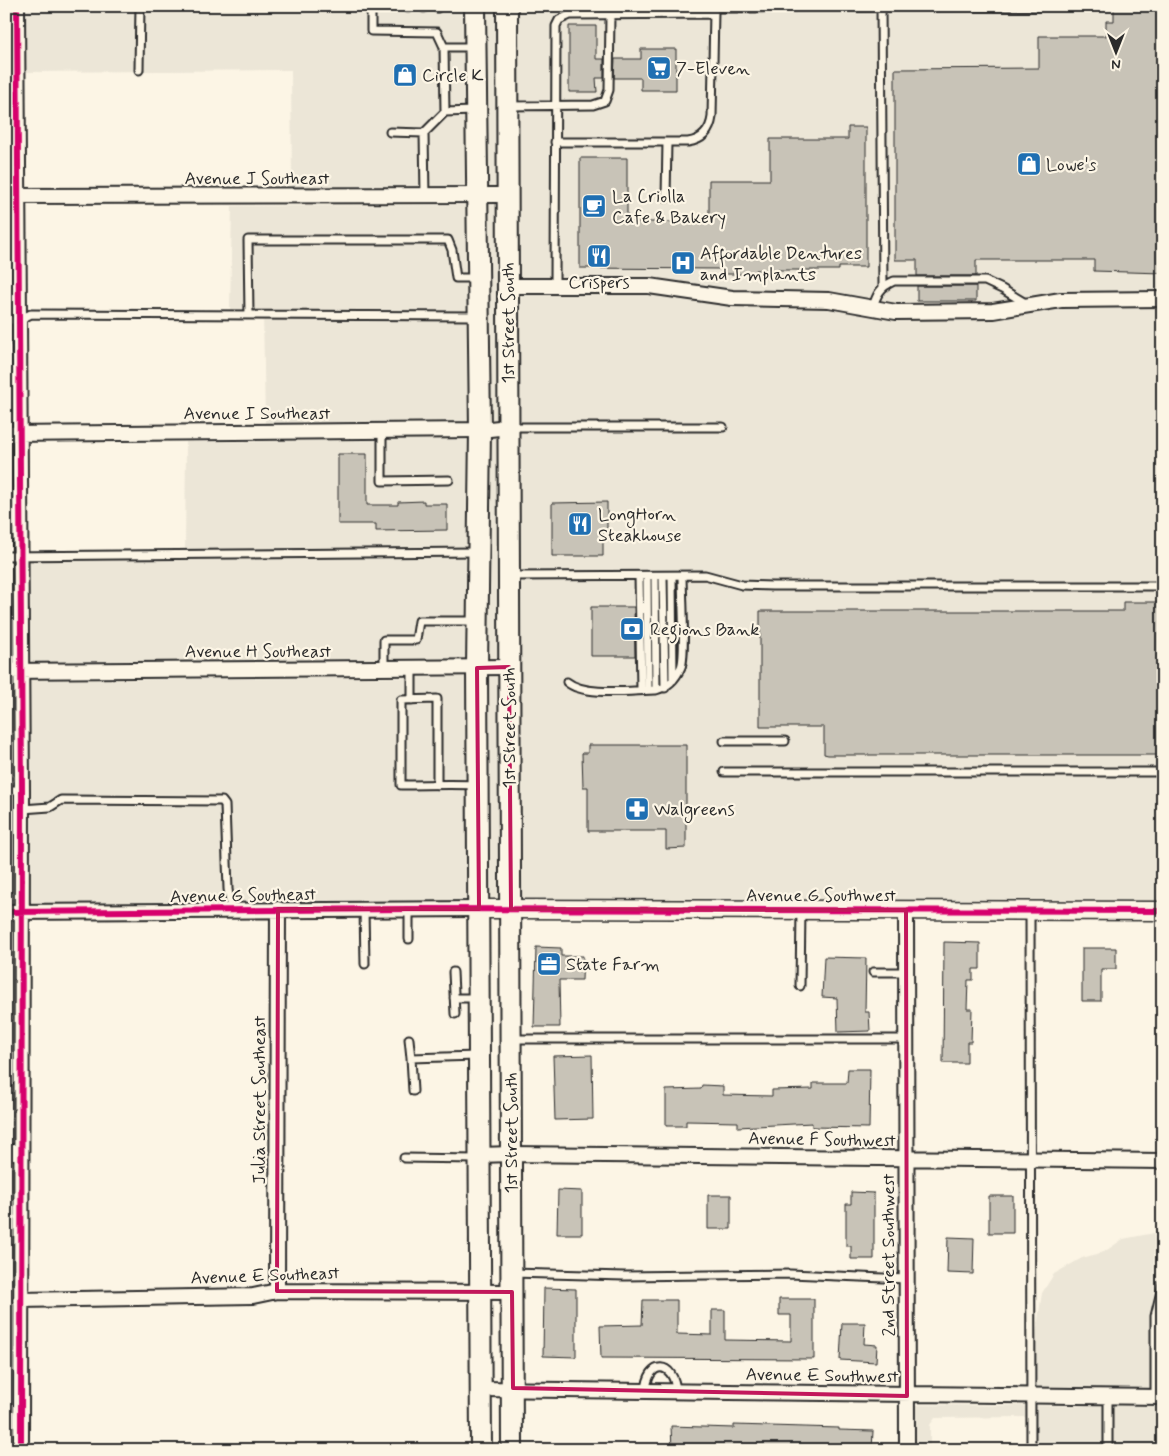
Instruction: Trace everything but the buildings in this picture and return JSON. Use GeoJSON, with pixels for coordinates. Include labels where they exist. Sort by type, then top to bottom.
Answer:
{"type":"FeatureCollection","features":[{"type":"Feature","properties":{"kind":"main road","name":"1st Street South"},"geometry":{"type":"LineString","coordinates":[[476,6],[480,430],[477,668],[481,1450]]}},
{"type":"Feature","properties":{"kind":"main road","name":"1st Street South"},"geometry":{"type":"LineString","coordinates":[[507,6],[512,1450]]}},
{"type":"Feature","properties":{"kind":"street"},"geometry":{"type":"LineString","coordinates":[[17,6],[12,74],[13,556],[20,671],[22,912],[13,1152],[20,1300],[13,1389],[21,1450]]}},
{"type":"Feature","properties":{"kind":"street","name":"Avenue J Southeast"},"geometry":{"type":"LineString","coordinates":[[12,196],[507,195]]}},
{"type":"Feature","properties":{"kind":"street"},"geometry":{"type":"LineString","coordinates":[[508,286],[649,286],[732,298],[829,300],[896,312],[981,312],[1061,300],[1163,299]]}},
{"type":"Feature","properties":{"kind":"street","name":"Avenue I Southeast"},"geometry":{"type":"LineString","coordinates":[[13,434],[480,430],[509,427]]}},
{"type":"Feature","properties":{"kind":"street","name":"Avenue H Southeast"},"geometry":{"type":"LineString","coordinates":[[6,671],[509,667]]}},
{"type":"Feature","properties":{"kind":"street","name":"Julia Street Southeast"},"geometry":{"type":"LineString","coordinates":[[277,1291],[278,909]]}},
{"type":"Feature","properties":{"kind":"street","name":"Avenue G Southwest"},"geometry":{"type":"LineString","coordinates":[[479,909],[1163,911]]}},
{"type":"Feature","properties":{"kind":"street","name":"Avenue G Southeast"},"geometry":{"type":"LineString","coordinates":[[6,912],[479,909]]}},
{"type":"Feature","properties":{"kind":"street","name":"2nd Street Southwest"},"geometry":{"type":"LineString","coordinates":[[906,910],[907,1450]]}},
{"type":"Feature","properties":{"kind":"street","name":"Avenue F Southwest"},"geometry":{"type":"LineString","coordinates":[[480,1157],[511,1154],[1163,1161]]}},
{"type":"Feature","properties":{"kind":"street","name":"Avenue E Southeast"},"geometry":{"type":"LineString","coordinates":[[20,1300],[253,1296],[277,1291],[481,1292],[512,1283]]}},
{"type":"Feature","properties":{"kind":"street","name":"Avenue E Southwest"},"geometry":{"type":"LineString","coordinates":[[481,1389],[513,1388],[907,1396],[1159,1397]]}},
{"type":"Feature","properties":{"kind":"lane"},"geometry":{"type":"LineString","coordinates":[[139,70],[140,6]]}},
{"type":"Feature","properties":{"kind":"lane"},"geometry":{"type":"LineString","coordinates":[[371,6],[371,31],[437,28],[444,47],[444,112],[424,133],[425,196]]}},
{"type":"Feature","properties":{"kind":"lane"},"geometry":{"type":"LineString","coordinates":[[555,286],[556,26],[559,20],[570,15],[714,10],[1094,6]]}},
{"type":"Feature","properties":{"kind":"lane"},"geometry":{"type":"LineString","coordinates":[[881,7],[883,286]]}},
{"type":"Feature","properties":{"kind":"lane"},"geometry":{"type":"LineString","coordinates":[[555,142],[688,142],[700,139],[709,130],[711,124],[714,10]]}},
{"type":"Feature","properties":{"kind":"lane"},"geometry":{"type":"LineString","coordinates":[[507,106],[593,105],[605,101],[608,96],[610,15]]}},
{"type":"Feature","properties":{"kind":"lane"},"geometry":{"type":"LineString","coordinates":[[444,47],[476,47]]}},
{"type":"Feature","properties":{"kind":"lane"},"geometry":{"type":"LineString","coordinates":[[444,112],[476,111]]}},
{"type":"Feature","properties":{"kind":"lane"},"geometry":{"type":"LineString","coordinates":[[390,132],[424,133]]}},
{"type":"Feature","properties":{"kind":"lane"},"geometry":{"type":"LineString","coordinates":[[666,198],[667,142]]}},
{"type":"Feature","properties":{"kind":"lane"},"geometry":{"type":"LineString","coordinates":[[249,315],[248,240],[448,240],[452,250],[456,278],[478,278]]}},
{"type":"Feature","properties":{"kind":"lane"},"geometry":{"type":"LineString","coordinates":[[872,309],[878,292],[883,286],[894,281],[985,281],[1027,304]]}},
{"type":"Feature","properties":{"kind":"lane"},"geometry":{"type":"LineString","coordinates":[[13,320],[32,314],[478,316]]}},
{"type":"Feature","properties":{"kind":"lane"},"geometry":{"type":"LineString","coordinates":[[509,427],[723,427]]}},
{"type":"Feature","properties":{"kind":"lane"},"geometry":{"type":"LineString","coordinates":[[382,431],[382,481],[449,480]]}},
{"type":"Feature","properties":{"kind":"lane"},"geometry":{"type":"LineString","coordinates":[[13,556],[478,552]]}},
{"type":"Feature","properties":{"kind":"lane"},"geometry":{"type":"LineString","coordinates":[[508,576],[705,576],[742,585],[772,586],[1163,586]]}},
{"type":"Feature","properties":{"kind":"lane"},"geometry":{"type":"LineString","coordinates":[[644,690],[647,576]]}},
{"type":"Feature","properties":{"kind":"lane"},"geometry":{"type":"LineString","coordinates":[[647,576],[656,690]]}},
{"type":"Feature","properties":{"kind":"lane"},"geometry":{"type":"LineString","coordinates":[[663,576],[665,688]]}},
{"type":"Feature","properties":{"kind":"lane"},"geometry":{"type":"LineString","coordinates":[[672,576],[673,681]]}},
{"type":"Feature","properties":{"kind":"lane"},"geometry":{"type":"LineString","coordinates":[[567,682],[572,686],[586,690],[656,690],[665,688],[673,681],[682,665],[682,576]]}},
{"type":"Feature","properties":{"kind":"lane"},"geometry":{"type":"LineString","coordinates":[[384,669],[384,640],[416,640],[419,621],[478,621]]}},
{"type":"Feature","properties":{"kind":"lane"},"geometry":{"type":"LineString","coordinates":[[412,668],[412,700]]}},
{"type":"Feature","properties":{"kind":"lane"},"geometry":{"type":"LineString","coordinates":[[437,785],[437,699],[401,700],[401,785],[437,785],[478,785]]}},
{"type":"Feature","properties":{"kind":"lane"},"geometry":{"type":"LineString","coordinates":[[724,741],[785,741]]}},
{"type":"Feature","properties":{"kind":"lane"},"geometry":{"type":"LineString","coordinates":[[724,772],[1163,772]]}},
{"type":"Feature","properties":{"kind":"lane"},"geometry":{"type":"LineString","coordinates":[[6,790],[22,790]]}},
{"type":"Feature","properties":{"kind":"lane"},"geometry":{"type":"LineString","coordinates":[[22,809],[50,807],[61,800],[222,801],[226,805],[228,889],[231,910]]}},
{"type":"Feature","properties":{"kind":"lane"},"geometry":{"type":"LineString","coordinates":[[364,909],[365,964]]}},
{"type":"Feature","properties":{"kind":"lane"},"geometry":{"type":"LineString","coordinates":[[409,909],[409,939]]}},
{"type":"Feature","properties":{"kind":"lane"},"geometry":{"type":"LineString","coordinates":[[800,986],[801,909]]}},
{"type":"Feature","properties":{"kind":"lane"},"geometry":{"type":"LineString","coordinates":[[1030,910],[1032,1159],[1031,1450]]}},
{"type":"Feature","properties":{"kind":"lane"},"geometry":{"type":"LineString","coordinates":[[453,972],[455,1014]]}},
{"type":"Feature","properties":{"kind":"lane"},"geometry":{"type":"LineString","coordinates":[[874,972],[906,972]]}},
{"type":"Feature","properties":{"kind":"lane"},"geometry":{"type":"LineString","coordinates":[[454,998],[479,998]]}},
{"type":"Feature","properties":{"kind":"lane"},"geometry":{"type":"LineString","coordinates":[[409,1039],[413,1091]]}},
{"type":"Feature","properties":{"kind":"lane"},"geometry":{"type":"LineString","coordinates":[[510,1039],[906,1039]]}},
{"type":"Feature","properties":{"kind":"lane"},"geometry":{"type":"LineString","coordinates":[[411,1058],[480,1056]]}},
{"type":"Feature","properties":{"kind":"lane"},"geometry":{"type":"LineString","coordinates":[[404,1158],[480,1157]]}},
{"type":"Feature","properties":{"kind":"lane"},"geometry":{"type":"LineString","coordinates":[[512,1283],[624,1276],[790,1274],[907,1279]]}},
{"type":"Feature","properties":{"kind":"lane"},"geometry":{"type":"LineString","coordinates":[[1159,1397],[1155,1316],[1163,1283]]}},
{"type":"Feature","properties":{"kind":"lane"},"geometry":{"type":"LineString","coordinates":[[646,1391],[648,1375],[653,1370],[662,1368],[669,1370],[674,1376],[676,1391]]}},
{"type":"Feature","properties":{"kind":"lane"},"geometry":{"type":"LineString","coordinates":[[1108,1397],[1108,1450]]}},
{"type":"Feature","properties":{"kind":"highlighted area"},"geometry":{"type":"Polygon","coordinates":[[[509,667],[511,909],[906,910],[907,1396],[513,1388],[512,1292],[277,1291],[278,909],[479,909],[477,668],[509,667]]]}},
{"type":"Feature","properties":{"kind":"shaded area"},"geometry":{"type":"Polygon","coordinates":[[[25,6],[467,6],[469,187],[292,187],[291,70],[25,72],[25,6]]]}},
{"type":"Feature","properties":{"kind":"shaded area"},"geometry":{"type":"Polygon","coordinates":[[[476,6],[1163,6],[1163,911],[479,909],[492,430],[476,6]]]}},
{"type":"Feature","properties":{"kind":"shaded area"},"geometry":{"type":"Polygon","coordinates":[[[469,205],[472,421],[265,423],[263,311],[230,310],[232,206],[469,205]]]}},
{"type":"Feature","properties":{"kind":"shaded area"},"geometry":{"type":"Polygon","coordinates":[[[472,439],[469,659],[29,662],[28,551],[185,553],[186,442],[472,439]]]}},
{"type":"Feature","properties":{"kind":"shaded area"},"geometry":{"type":"Polygon","coordinates":[[[469,677],[471,900],[30,903],[29,680],[469,677]]]}},
{"type":"Feature","properties":{"kind":"shaded area"},"geometry":{"type":"Polygon","coordinates":[[[1154,1233],[1155,1388],[1028,1387],[1042,1293],[1054,1274],[1082,1258],[1104,1252],[1123,1239],[1154,1233]]]}},
{"type":"Feature","properties":{"kind":"shaded area"},"geometry":{"type":"Polygon","coordinates":[[[915,1405],[1155,1406],[1156,1450],[1033,1450],[1030,1418],[1026,1417],[935,1418],[930,1425],[930,1450],[915,1450],[915,1405]]]}},
{"type":"Feature","properties":{"kind":"cycle path"},"geometry":{"type":"LineString","coordinates":[[17,6],[22,790],[21,1450]]}},
{"type":"Feature","properties":{"kind":"cycle path"},"geometry":{"type":"LineString","coordinates":[[6,912],[409,909],[1163,911]]}},
{"type":"Feature","properties":{"kind":"place","name":"7-Eleven"},"geometry":{"type":"Point","coordinates":[659,68]}},
{"type":"Feature","properties":{"kind":"place","name":"Circle K"},"geometry":{"type":"Point","coordinates":[405,75]}},
{"type":"Feature","properties":{"kind":"place","name":"Lowe's"},"geometry":{"type":"Point","coordinates":[1029,164]}},
{"type":"Feature","properties":{"kind":"place","name":"La Criolla Cafe & Bakery"},"geometry":{"type":"Point","coordinates":[594,206]}},
{"type":"Feature","properties":{"kind":"place","name":"Crispers"},"geometry":{"type":"Point","coordinates":[599,256]}},
{"type":"Feature","properties":{"kind":"place","name":"Affordable Dentures and Implants"},"geometry":{"type":"Point","coordinates":[683,263]}},
{"type":"Feature","properties":{"kind":"place","name":"LongHorn Steakhouse"},"geometry":{"type":"Point","coordinates":[580,524]}},
{"type":"Feature","properties":{"kind":"place","name":"Regions Bank"},"geometry":{"type":"Point","coordinates":[632,629]}},
{"type":"Feature","properties":{"kind":"place","name":"Walgreens"},"geometry":{"type":"Point","coordinates":[637,809]}},
{"type":"Feature","properties":{"kind":"place","name":"State Farm"},"geometry":{"type":"Point","coordinates":[549,964]}}]}
